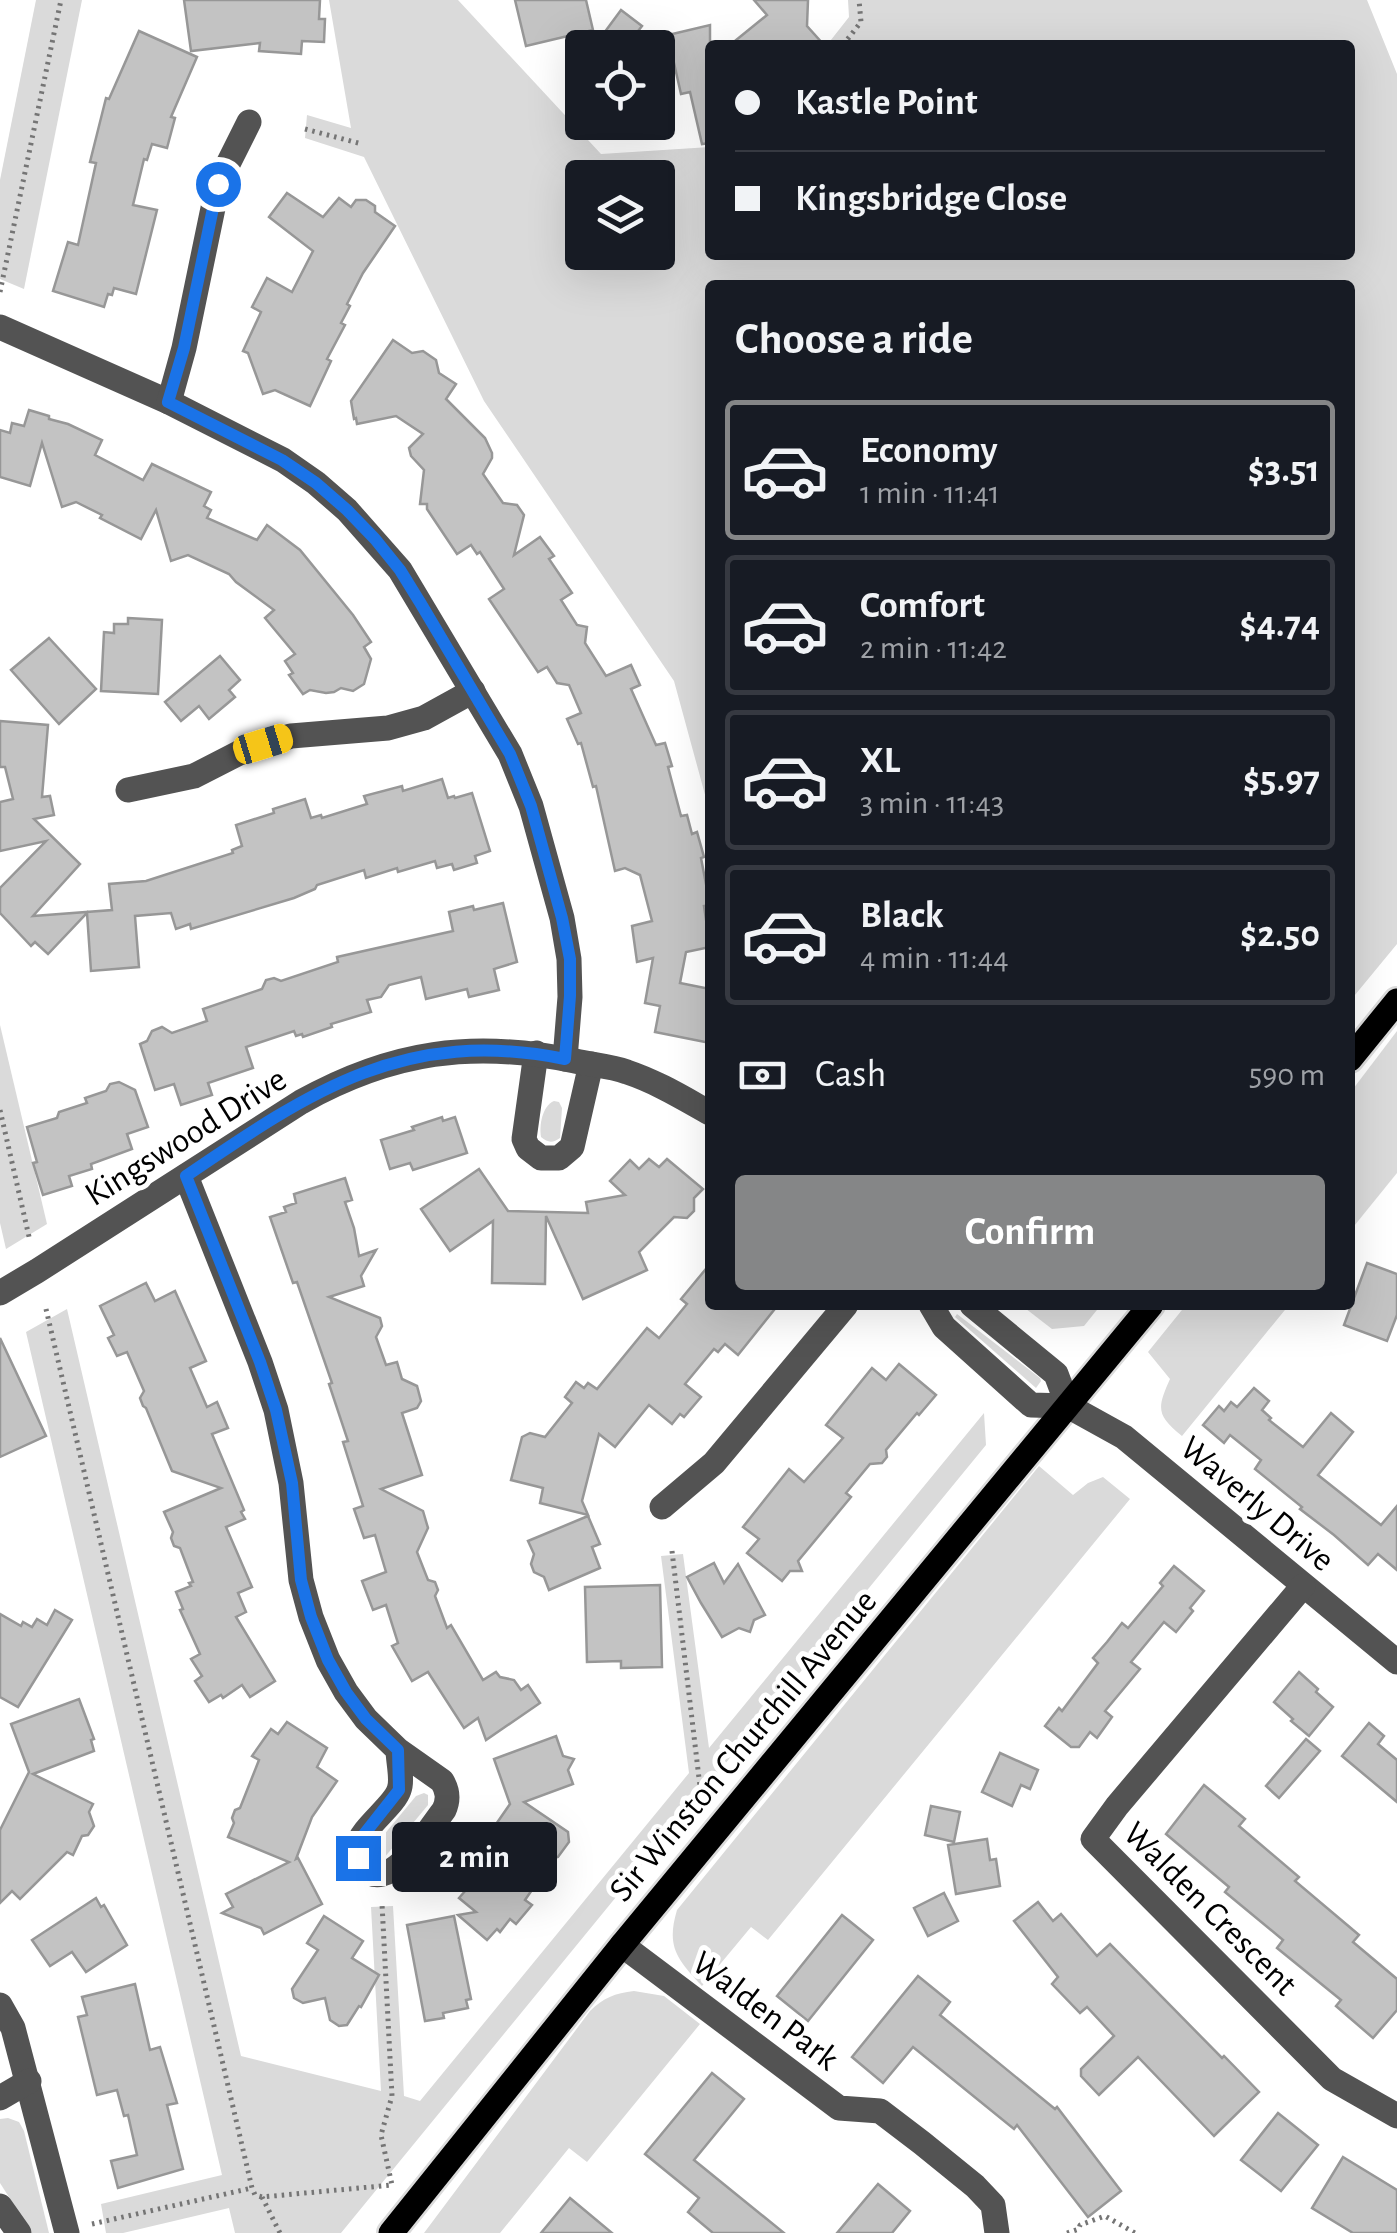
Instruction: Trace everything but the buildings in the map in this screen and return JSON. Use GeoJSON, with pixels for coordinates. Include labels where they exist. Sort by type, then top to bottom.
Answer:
{"type":"FeatureCollection","features":[{"type":"Feature","properties":{"kind":"main road"},"geometry":{"type":"LineString","coordinates":[[1355,1053],[1397,1001]]}},
{"type":"Feature","properties":{"kind":"main road","name":"Sir Winston Churchill Avenue"},"geometry":{"type":"LineString","coordinates":[[390,2233],[622,1945],[1147,1310]]}},
{"type":"Feature","properties":{"kind":"street"},"geometry":{"type":"LineString","coordinates":[[168,402],[184,348],[218,184],[248,122]]}},
{"type":"Feature","properties":{"kind":"street"},"geometry":{"type":"LineString","coordinates":[[0,327],[168,402],[282,460],[347,510],[400,570],[510,754],[531,806],[570,959],[565,1059]]}},
{"type":"Feature","properties":{"kind":"street"},"geometry":{"type":"LineString","coordinates":[[128,790],[194,776],[239,753],[291,736],[388,728],[424,718],[473,691]]}},
{"type":"Feature","properties":{"kind":"street","name":"Kingswood Drive"},"geometry":{"type":"LineString","coordinates":[[0,1293],[301,1102],[332,1085],[398,1060],[455,1051],[536,1053],[624,1071],[705,1110]]}},
{"type":"Feature","properties":{"kind":"street"},"geometry":{"type":"LineString","coordinates":[[536,1053],[524,1130],[528,1148],[542,1158],[558,1158],[572,1146],[591,1064]]}},
{"type":"Feature","properties":{"kind":"street"},"geometry":{"type":"LineString","coordinates":[[186,1176],[276,1410],[292,1483],[301,1580],[328,1660],[366,1719],[446,1788],[444,1810],[398,1868],[382,1876],[360,1865],[356,1850],[399,1790],[398,1750]]}},
{"type":"Feature","properties":{"kind":"street"},"geometry":{"type":"LineString","coordinates":[[662,1508],[714,1464],[842,1310]]}},
{"type":"Feature","properties":{"kind":"street"},"geometry":{"type":"LineString","coordinates":[[934,1310],[944,1327],[1031,1406],[1068,1406],[1056,1374],[978,1310]]}},
{"type":"Feature","properties":{"kind":"street","name":"Waverly Drive"},"geometry":{"type":"LineString","coordinates":[[1068,1406],[1124,1437],[1397,1662]]}},
{"type":"Feature","properties":{"kind":"street","name":"Walden Crescent"},"geometry":{"type":"LineString","coordinates":[[1304,1586],[1093,1839],[1332,2079],[1397,2116]]}},
{"type":"Feature","properties":{"kind":"street","name":"Walden Park"},"geometry":{"type":"LineString","coordinates":[[622,1945],[839,2108],[880,2111],[922,2143],[992,2205],[997,2233]]}},
{"type":"Feature","properties":{"kind":"street"},"geometry":{"type":"LineString","coordinates":[[0,2006],[13,2028],[29,2081],[68,2233]]}},
{"type":"Feature","properties":{"kind":"street"},"geometry":{"type":"LineString","coordinates":[[0,2098],[29,2081]]}},
{"type":"Feature","properties":{"kind":"street"},"geometry":{"type":"LineString","coordinates":[[0,2206],[19,2233]]}},
{"type":"Feature","properties":{"kind":"path"},"geometry":{"type":"LineString","coordinates":[[0,292],[61,0]]}},
{"type":"Feature","properties":{"kind":"path"},"geometry":{"type":"LineString","coordinates":[[847,40],[861,22],[860,0]]}},
{"type":"Feature","properties":{"kind":"path"},"geometry":{"type":"LineString","coordinates":[[306,129],[362,144]]}},
{"type":"Feature","properties":{"kind":"path"},"geometry":{"type":"LineString","coordinates":[[0,1110],[30,1241]]}},
{"type":"Feature","properties":{"kind":"path"},"geometry":{"type":"LineString","coordinates":[[46,1308],[256,2195],[392,2185],[381,2136],[392,2096],[382,1904]]}},
{"type":"Feature","properties":{"kind":"path"},"geometry":{"type":"LineString","coordinates":[[672,1551],[702,1795],[706,1802]]}},
{"type":"Feature","properties":{"kind":"path"},"geometry":{"type":"LineString","coordinates":[[92,2224],[252,2188]]}},
{"type":"Feature","properties":{"kind":"path"},"geometry":{"type":"LineString","coordinates":[[262,2197],[280,2233]]}},
{"type":"Feature","properties":{"kind":"path"},"geometry":{"type":"LineString","coordinates":[[1066,2233],[1105,2216],[1135,2233]]}},
{"type":"Feature","properties":{"kind":"shaded area"},"geometry":{"type":"Polygon","coordinates":[[[36,0],[82,0],[24,289],[0,279],[0,180],[36,0]]]}},
{"type":"Feature","properties":{"kind":"shaded area"},"geometry":{"type":"Polygon","coordinates":[[[329,0],[458,0],[565,115],[565,140],[588,140],[601,154],[705,147],[705,260],[1355,260],[1355,40],[831,40],[849,17],[848,0],[1367,0],[1397,74],[1397,944],[1355,995],[1355,280],[705,280],[705,795],[674,681],[484,401],[364,157],[305,138],[307,115],[351,128],[329,0]]]}},
{"type":"Feature","properties":{"kind":"shaded area"},"geometry":{"type":"Polygon","coordinates":[[[0,1025],[47,1224],[6,1249],[0,1223],[0,1025]]]}},
{"type":"Feature","properties":{"kind":"shaded area"},"geometry":{"type":"Polygon","coordinates":[[[1397,1031],[1397,1173],[1355,1225],[1355,1086],[1397,1031]]]}},
{"type":"Feature","properties":{"kind":"shaded area"},"geometry":{"type":"Polygon","coordinates":[[[554,1101],[562,1108],[560,1138],[550,1142],[541,1137],[540,1127],[544,1112],[554,1101]]]}},
{"type":"Feature","properties":{"kind":"shaded area"},"geometry":{"type":"Polygon","coordinates":[[[67,1309],[241,2056],[381,2091],[371,1907],[393,1906],[404,2096],[420,2101],[689,1773],[661,1556],[683,1554],[709,1748],[984,1413],[986,1445],[341,2233],[235,2233],[229,2208],[123,2233],[106,2233],[101,2204],[222,2175],[26,1332],[67,1309]]]}},
{"type":"Feature","properties":{"kind":"shaded area"},"geometry":{"type":"Polygon","coordinates":[[[1027,1310],[1097,1310],[1084,1326],[1052,1329],[1027,1310]]]}},
{"type":"Feature","properties":{"kind":"shaded area"},"geometry":{"type":"Polygon","coordinates":[[[1182,1310],[1285,1310],[1182,1436],[1161,1410],[1170,1379],[1148,1352],[1182,1310]]]}},
{"type":"Feature","properties":{"kind":"shaded area"},"geometry":{"type":"Polygon","coordinates":[[[957,1314],[1040,1378],[1036,1388],[955,1317],[957,1314]]]}},
{"type":"Feature","properties":{"kind":"shaded area"},"geometry":{"type":"Polygon","coordinates":[[[1039,1466],[1073,1495],[1103,1477],[1130,1499],[768,1940],[751,1927],[702,1986],[686,1968],[673,1943],[677,1910],[1039,1466]]]}},
{"type":"Feature","properties":{"kind":"shaded area"},"geometry":{"type":"Polygon","coordinates":[[[428,1795],[428,1805],[384,1858],[377,1860],[373,1848],[416,1796],[428,1795]]]}},
{"type":"Feature","properties":{"kind":"shaded area"},"geometry":{"type":"Polygon","coordinates":[[[634,1991],[664,1996],[700,2024],[587,2162],[569,2148],[500,2233],[424,2233],[590,2011],[610,1997],[634,1991]]]}},
{"type":"Feature","properties":{"kind":"shaded area"},"geometry":{"type":"Polygon","coordinates":[[[0,2119],[19,2122],[24,2131],[49,2233],[32,2233],[0,2183],[0,2119]]]}},
{"type":"Feature","properties":{"kind":"route"},"geometry":{"type":"LineString","coordinates":[[218,184],[184,348],[168,402],[282,460],[316,483],[347,510],[400,570],[510,754],[531,806],[570,959],[565,1059],[536,1053],[455,1051],[398,1060],[332,1085],[186,1176],[276,1410],[292,1483],[301,1580],[311,1617],[346,1692],[366,1719],[398,1750],[399,1790],[358,1842],[358,1858]]}}]}
